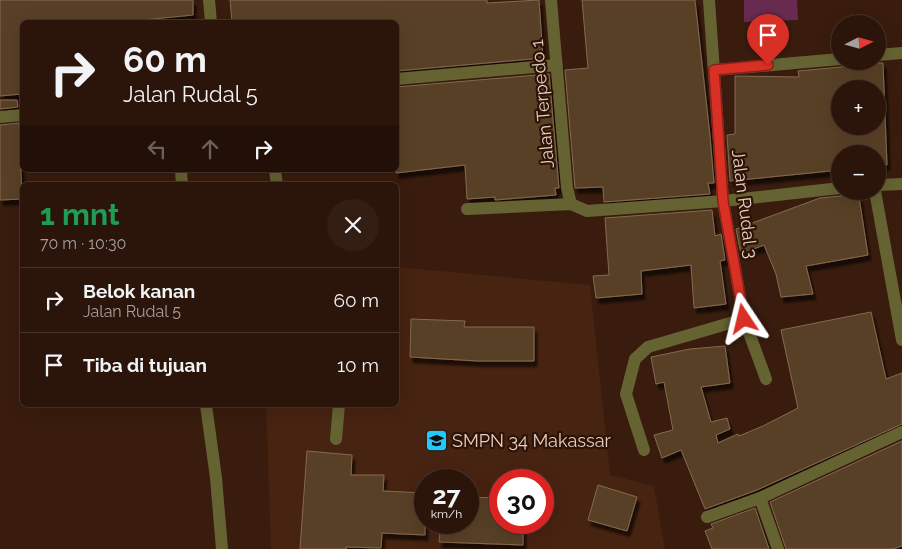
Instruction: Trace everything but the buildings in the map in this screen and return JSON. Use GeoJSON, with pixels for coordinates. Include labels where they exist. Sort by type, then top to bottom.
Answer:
{"type":"FeatureCollection","features":[{"type":"Feature","properties":{"kind":"street"},"geometry":{"type":"LineString","coordinates":[[209,0],[211,20]]}},
{"type":"Feature","properties":{"kind":"street","name":"Jalan Terpedo 1"},"geometry":{"type":"LineString","coordinates":[[551,0],[567,188],[571,204]]}},
{"type":"Feature","properties":{"kind":"street","name":"Jalan Rudal 3"},"geometry":{"type":"LineString","coordinates":[[709,0],[723,201],[744,319],[766,379]]}},
{"type":"Feature","properties":{"kind":"street"},"geometry":{"type":"LineString","coordinates":[[886,54],[902,53]]}},
{"type":"Feature","properties":{"kind":"street"},"geometry":{"type":"LineString","coordinates":[[714,70],[831,60]]}},
{"type":"Feature","properties":{"kind":"street"},"geometry":{"type":"LineString","coordinates":[[399,79],[557,65]]}},
{"type":"Feature","properties":{"kind":"street"},"geometry":{"type":"LineString","coordinates":[[0,117],[20,115]]}},
{"type":"Feature","properties":{"kind":"street"},"geometry":{"type":"LineString","coordinates":[[886,185],[902,184]]}},
{"type":"Feature","properties":{"kind":"street"},"geometry":{"type":"LineString","coordinates":[[466,209],[571,204],[587,211],[723,201],[831,189]]}},
{"type":"Feature","properties":{"kind":"street"},"geometry":{"type":"LineString","coordinates":[[877,200],[902,340]]}},
{"type":"Feature","properties":{"kind":"street"},"geometry":{"type":"LineString","coordinates":[[644,450],[626,394],[635,359],[648,347],[744,319]]}},
{"type":"Feature","properties":{"kind":"street"},"geometry":{"type":"LineString","coordinates":[[206,407],[216,478],[222,549]]}},
{"type":"Feature","properties":{"kind":"street"},"geometry":{"type":"LineString","coordinates":[[336,438],[339,407]]}},
{"type":"Feature","properties":{"kind":"street"},"geometry":{"type":"LineString","coordinates":[[707,517],[760,498],[902,432]]}},
{"type":"Feature","properties":{"kind":"street"},"geometry":{"type":"LineString","coordinates":[[760,498],[778,549]]}},
{"type":"Feature","properties":{"kind":"shaded area"},"geometry":{"type":"Polygon","coordinates":[[[744,0],[797,0],[798,20],[744,22],[744,0]]]}},
{"type":"Feature","properties":{"kind":"shaded area","name":"SMPN 34 Makassar"},"geometry":{"type":"Polygon","coordinates":[[[399,267],[590,285],[610,475],[654,486],[665,549],[271,549],[266,407],[399,407],[399,267]]]}},
{"type":"Feature","properties":{"kind":"place","name":"SMPN 34 Makassar"},"geometry":{"type":"Point","coordinates":[436,440]}},
{"type":"Feature","properties":{"kind":"route"},"geometry":{"type":"LineString","coordinates":[[744,319],[723,201],[714,70],[768,65]]}}]}
